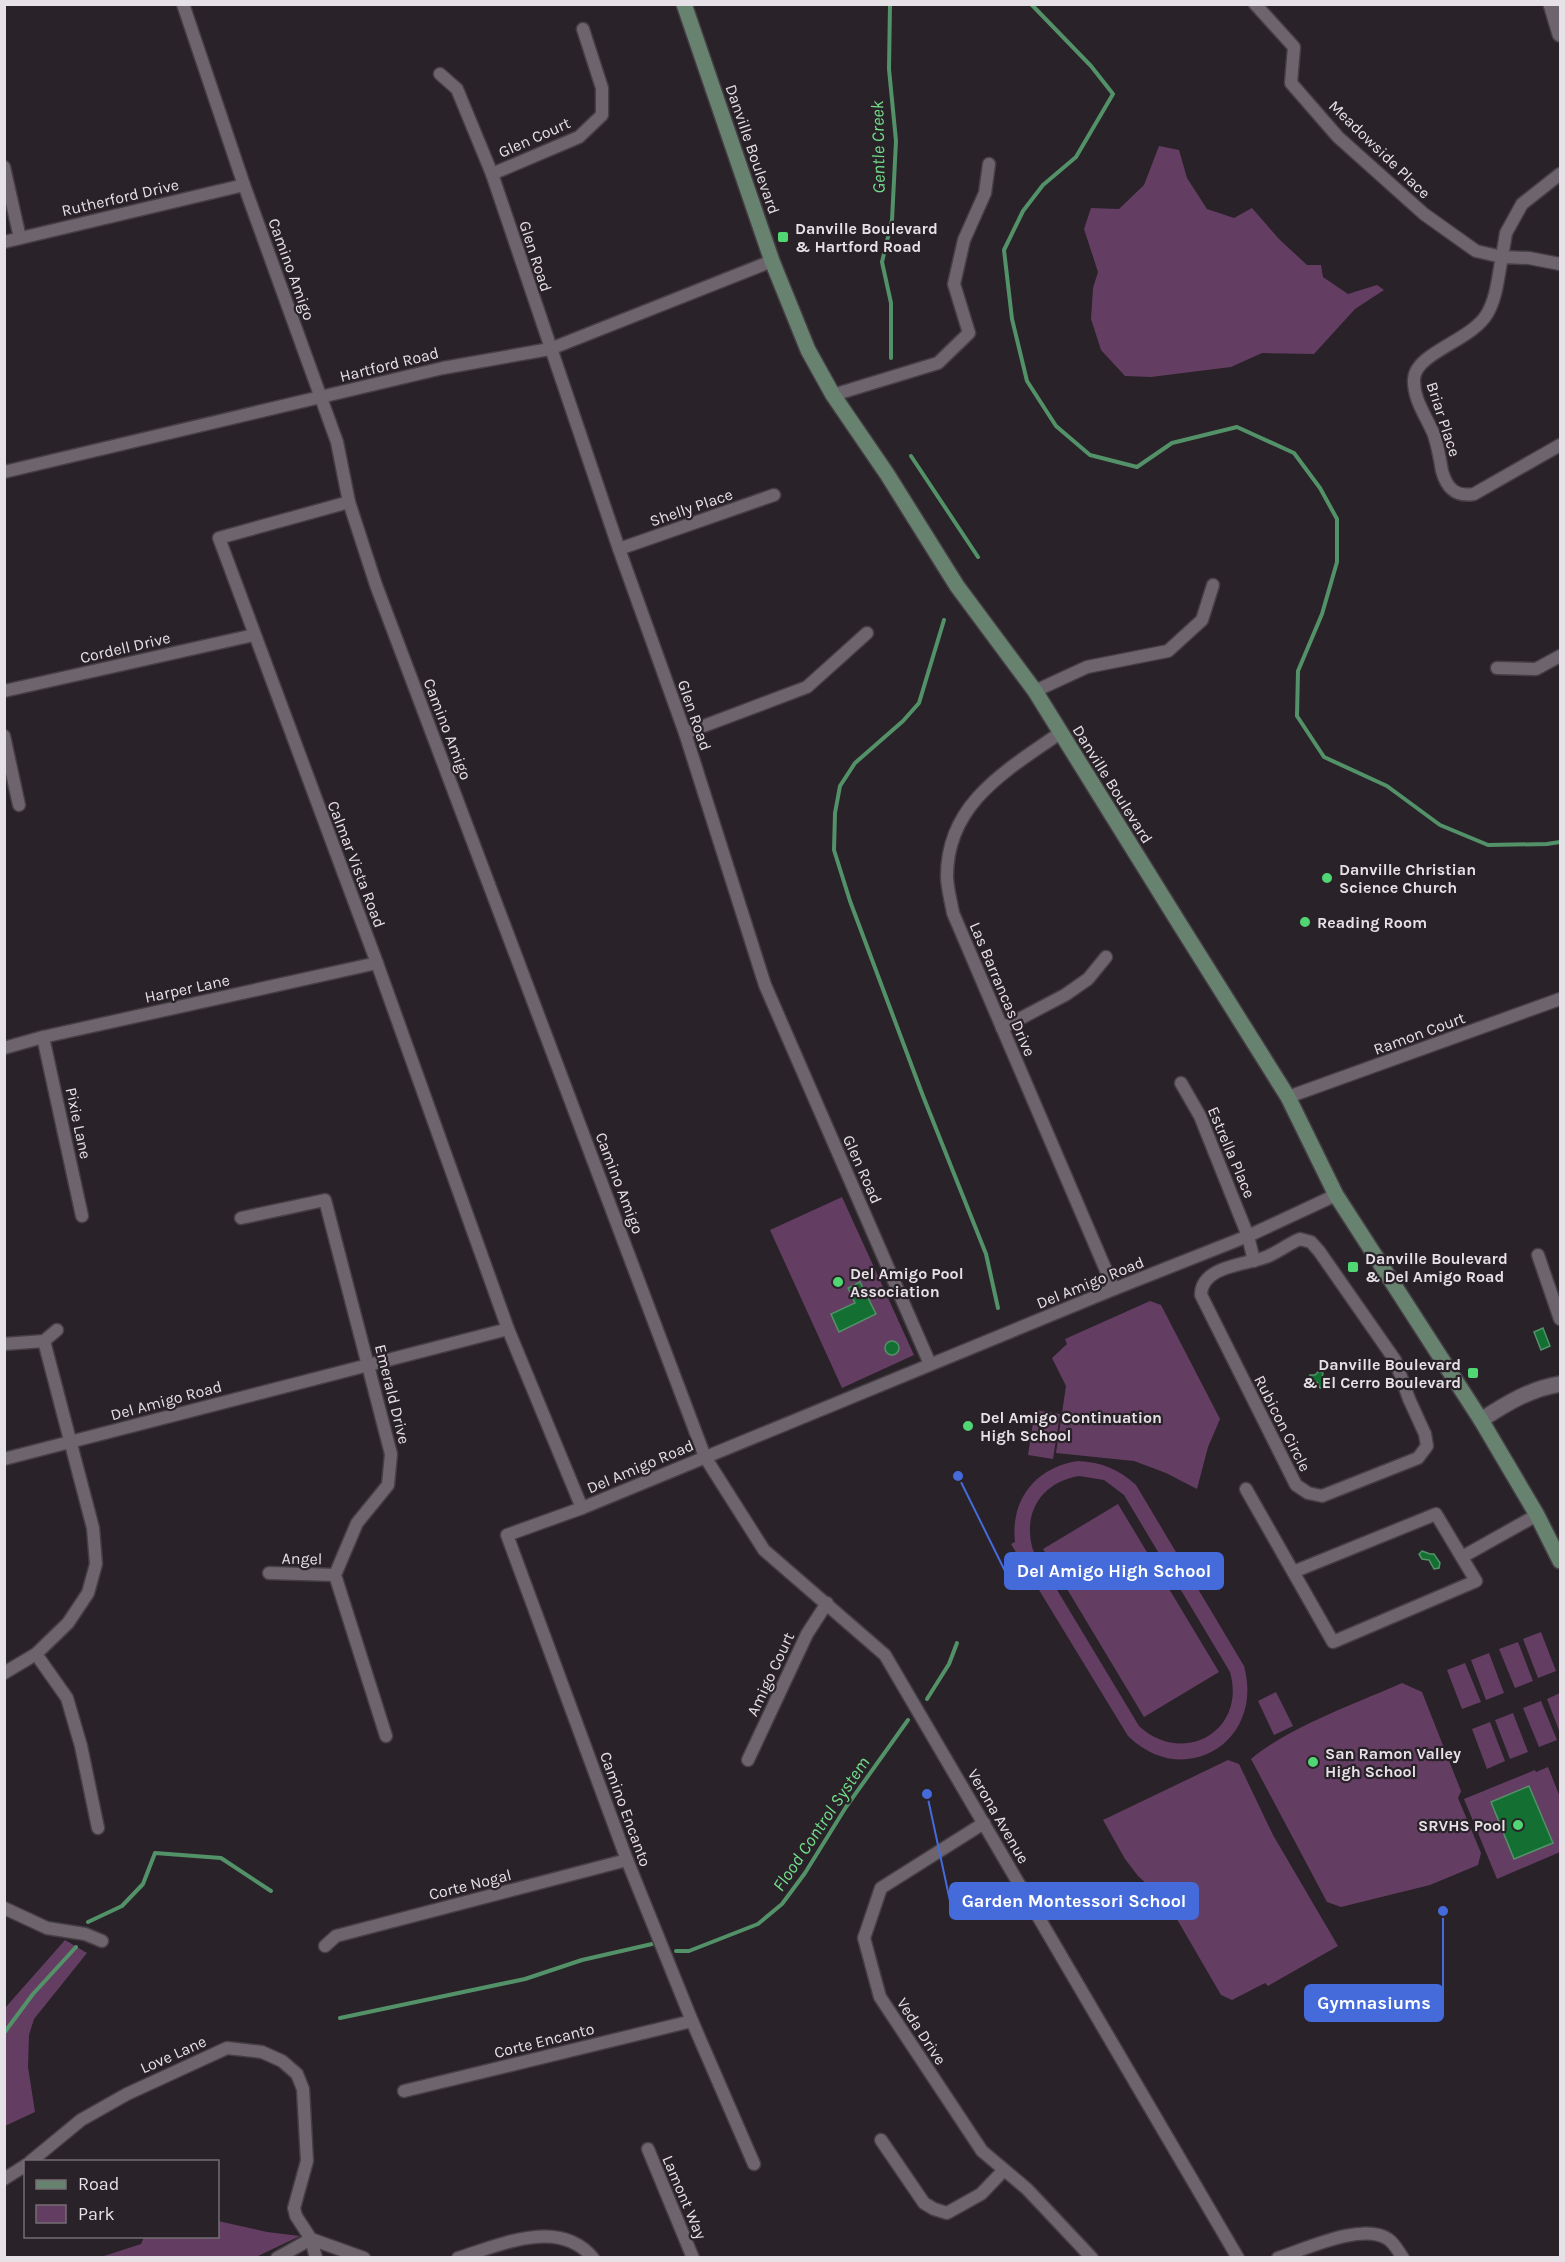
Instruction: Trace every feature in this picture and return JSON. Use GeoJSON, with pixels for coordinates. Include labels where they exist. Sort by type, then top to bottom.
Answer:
{"type":"FeatureCollection","features":[{"type":"Feature","properties":{"kind":"main road","name":"Danville Boulevard"},"geometry":{"type":"LineString","coordinates":[[684,4],[772,261],[808,350],[833,395],[887,474],[957,586],[1035,691],[1288,1097],[1336,1195],[1481,1420],[1537,1515],[1560,1561]]}},
{"type":"Feature","properties":{"kind":"street","name":"Camino Amigo"},"geometry":{"type":"LineString","coordinates":[[183,4],[244,185],[337,442],[349,502],[376,585],[705,1457]]}},
{"type":"Feature","properties":{"kind":"street","name":"Meadowside Place"},"geometry":{"type":"LineString","coordinates":[[1255,4],[1294,47],[1291,83],[1338,137],[1424,214],[1476,251],[1502,257]]}},
{"type":"Feature","properties":{"kind":"street"},"geometry":{"type":"LineString","coordinates":[[1551,4],[1560,34]]}},
{"type":"Feature","properties":{"kind":"street","name":"Glen Court"},"geometry":{"type":"LineString","coordinates":[[492,174],[579,137],[602,115],[602,88],[583,29]]}},
{"type":"Feature","properties":{"kind":"street","name":"Glen Road"},"geometry":{"type":"LineString","coordinates":[[440,74],[457,89],[492,174],[550,350],[685,733],[765,986],[930,1364]]}},
{"type":"Feature","properties":{"kind":"street"},"geometry":{"type":"LineString","coordinates":[[833,395],[938,363],[969,333],[954,284],[964,240],[985,193],[989,164]]}},
{"type":"Feature","properties":{"kind":"street"},"geometry":{"type":"LineString","coordinates":[[4,167],[20,238]]}},
{"type":"Feature","properties":{"kind":"street"},"geometry":{"type":"LineString","coordinates":[[1560,174],[1522,204],[1506,232],[1502,257],[1529,258],[1560,264]]}},
{"type":"Feature","properties":{"kind":"street","name":"Rutherford Drive"},"geometry":{"type":"LineString","coordinates":[[4,242],[244,185]]}},
{"type":"Feature","properties":{"kind":"street","name":"Briar Place"},"geometry":{"type":"LineString","coordinates":[[1502,257],[1494,296],[1486,315],[1473,329],[1422,362],[1413,378],[1416,396],[1434,436],[1444,479],[1452,491],[1462,496],[1474,494],[1560,445]]}},
{"type":"Feature","properties":{"kind":"street","name":"Hartford Road"},"geometry":{"type":"LineString","coordinates":[[4,472],[443,368],[550,350],[772,261]]}},
{"type":"Feature","properties":{"kind":"street","name":"Shelly Place"},"geometry":{"type":"LineString","coordinates":[[619,549],[774,495]]}},
{"type":"Feature","properties":{"kind":"street","name":"Calmar Vista Road"},"geometry":{"type":"LineString","coordinates":[[349,502],[219,538],[377,963],[508,1329]]}},
{"type":"Feature","properties":{"kind":"street"},"geometry":{"type":"LineString","coordinates":[[1035,691],[1087,667],[1168,651],[1202,620],[1213,585]]}},
{"type":"Feature","properties":{"kind":"street"},"geometry":{"type":"LineString","coordinates":[[685,733],[807,687],[867,633]]}},
{"type":"Feature","properties":{"kind":"street","name":"Cordell Drive"},"geometry":{"type":"LineString","coordinates":[[4,691],[254,635]]}},
{"type":"Feature","properties":{"kind":"street"},"geometry":{"type":"LineString","coordinates":[[1497,668],[1536,669],[1560,656]]}},
{"type":"Feature","properties":{"kind":"street","name":"Las Barrancas Drive"},"geometry":{"type":"LineString","coordinates":[[1060,733],[999,776],[963,814],[950,850],[947,877],[953,913],[1114,1289]]}},
{"type":"Feature","properties":{"kind":"street"},"geometry":{"type":"LineString","coordinates":[[4,736],[19,805]]}},
{"type":"Feature","properties":{"kind":"street"},"geometry":{"type":"LineString","coordinates":[[1002,1029],[1065,995],[1088,979],[1106,957]]}},
{"type":"Feature","properties":{"kind":"street","name":"Harper Lane"},"geometry":{"type":"LineString","coordinates":[[4,1048],[43,1037],[377,963]]}},
{"type":"Feature","properties":{"kind":"street","name":"Ramon Court"},"geometry":{"type":"LineString","coordinates":[[1288,1097],[1560,999]]}},
{"type":"Feature","properties":{"kind":"street","name":"Pixie Lane"},"geometry":{"type":"LineString","coordinates":[[43,1037],[82,1216]]}},
{"type":"Feature","properties":{"kind":"street","name":"Estrella Place"},"geometry":{"type":"LineString","coordinates":[[1181,1083],[1200,1116],[1248,1236]]}},
{"type":"Feature","properties":{"kind":"street","name":"Del Amigo Road"},"geometry":{"type":"LineString","coordinates":[[4,1459],[508,1329],[582,1508],[1248,1236],[1336,1195]]}},
{"type":"Feature","properties":{"kind":"street","name":"Emerald Drive"},"geometry":{"type":"LineString","coordinates":[[241,1218],[325,1200],[369,1364],[391,1454],[388,1485],[357,1523],[335,1575]]}},
{"type":"Feature","properties":{"kind":"street"},"geometry":{"type":"LineString","coordinates":[[1248,1236],[1254,1260]]}},
{"type":"Feature","properties":{"kind":"street","name":"Rubicon Circle"},"geometry":{"type":"LineString","coordinates":[[1300,1239],[1311,1242],[1319,1251],[1395,1360],[1427,1440],[1427,1446],[1418,1458],[1322,1496],[1308,1493],[1296,1485],[1201,1295],[1201,1286],[1208,1277],[1254,1260],[1269,1256],[1283,1246],[1300,1239]]}},
{"type":"Feature","properties":{"kind":"street"},"geometry":{"type":"LineString","coordinates":[[1538,1255],[1560,1319]]}},
{"type":"Feature","properties":{"kind":"street"},"geometry":{"type":"LineString","coordinates":[[4,1344],[44,1341],[57,1330]]}},
{"type":"Feature","properties":{"kind":"street"},"geometry":{"type":"LineString","coordinates":[[4,1673],[36,1654],[68,1623],[88,1593],[96,1564],[93,1528],[44,1341]]}},
{"type":"Feature","properties":{"kind":"street"},"geometry":{"type":"LineString","coordinates":[[1481,1420],[1512,1400],[1541,1387],[1560,1384]]}},
{"type":"Feature","properties":{"kind":"street","name":"Verona Avenue"},"geometry":{"type":"LineString","coordinates":[[705,1457],[764,1550],[885,1655],[1238,2258]]}},
{"type":"Feature","properties":{"kind":"street"},"geometry":{"type":"LineString","coordinates":[[1246,1489],[1293,1572],[1333,1642],[1476,1581],[1436,1514],[1293,1572]]}},
{"type":"Feature","properties":{"kind":"street","name":"Camino Encanto"},"geometry":{"type":"LineString","coordinates":[[582,1508],[507,1535],[627,1860],[692,2021],[754,2164]]}},
{"type":"Feature","properties":{"kind":"street"},"geometry":{"type":"LineString","coordinates":[[1462,1557],[1537,1515]]}},
{"type":"Feature","properties":{"kind":"street","name":"Angel"},"geometry":{"type":"LineString","coordinates":[[269,1573],[335,1575]]}},
{"type":"Feature","properties":{"kind":"street"},"geometry":{"type":"LineString","coordinates":[[335,1575],[386,1736]]}},
{"type":"Feature","properties":{"kind":"street","name":"Amigo Court"},"geometry":{"type":"LineString","coordinates":[[748,1761],[807,1634],[827,1603]]}},
{"type":"Feature","properties":{"kind":"street"},"geometry":{"type":"LineString","coordinates":[[36,1654],[67,1698],[81,1746],[98,1828]]}},
{"type":"Feature","properties":{"kind":"street","name":"Veda Drive"},"geometry":{"type":"LineString","coordinates":[[984,1823],[881,1888],[864,1938],[880,1997],[982,2151],[1027,2189],[1092,2258]]}},
{"type":"Feature","properties":{"kind":"street","name":"Corte Nogal"},"geometry":{"type":"LineString","coordinates":[[325,1946],[336,1936],[627,1860]]}},
{"type":"Feature","properties":{"kind":"street"},"geometry":{"type":"LineString","coordinates":[[4,1908],[47,1928],[76,1932],[102,1941]]}},
{"type":"Feature","properties":{"kind":"street","name":"Corte Encanto"},"geometry":{"type":"LineString","coordinates":[[404,2091],[692,2021]]}},
{"type":"Feature","properties":{"kind":"street","name":"Love Lane"},"geometry":{"type":"LineString","coordinates":[[32,2160],[81,2120],[127,2094],[227,2048],[261,2052],[282,2061],[297,2074],[303,2089],[308,2161],[294,2208],[296,2216],[311,2239],[316,2258]]}},
{"type":"Feature","properties":{"kind":"street"},"geometry":{"type":"LineString","coordinates":[[881,2140],[924,2203],[947,2213],[981,2194],[1004,2170]]}},
{"type":"Feature","properties":{"kind":"street","name":"Lamont Way"},"geometry":{"type":"LineString","coordinates":[[648,2149],[693,2258]]}},
{"type":"Feature","properties":{"kind":"street"},"geometry":{"type":"LineString","coordinates":[[4,2179],[24,2166]]}},
{"type":"Feature","properties":{"kind":"street"},"geometry":{"type":"LineString","coordinates":[[1278,2258],[1359,2232],[1388,2239],[1403,2258]]}},
{"type":"Feature","properties":{"kind":"street"},"geometry":{"type":"LineString","coordinates":[[458,2258],[531,2236],[564,2237],[586,2249],[593,2258]]}},
{"type":"Feature","properties":{"kind":"street"},"geometry":{"type":"LineString","coordinates":[[277,2258],[311,2239],[364,2258]]}},
{"type":"Feature","properties":{"kind":"green space"},"geometry":{"type":"Polygon","coordinates":[[[1159,146],[1179,150],[1187,178],[1207,209],[1234,218],[1252,208],[1279,239],[1307,265],[1321,265],[1323,277],[1348,294],[1377,285],[1384,290],[1355,309],[1314,354],[1262,353],[1231,367],[1151,377],[1125,376],[1101,350],[1091,319],[1093,288],[1098,272],[1084,229],[1091,208],[1119,209],[1144,185],[1159,146]]]}},
{"type":"Feature","properties":{"kind":"green space","name":"Del Amigo Pool Association"},"geometry":{"type":"Polygon","coordinates":[[[842,1197],[914,1355],[842,1388],[770,1230],[842,1197]]]}},
{"type":"Feature","properties":{"kind":"green space"},"geometry":{"type":"Polygon","coordinates":[[[1150,1301],[1161,1305],[1220,1419],[1208,1447],[1197,1489],[1166,1473],[1134,1461],[1056,1453],[1066,1386],[1052,1358],[1067,1344],[1065,1339],[1150,1301]]]}},
{"type":"Feature","properties":{"kind":"green space"},"geometry":{"type":"Polygon","coordinates":[[[1035,1410],[1060,1414],[1053,1459],[1028,1455],[1035,1410]]]}},
{"type":"Feature","properties":{"kind":"green space"},"geometry":{"type":"Polygon","coordinates":[[[1078,1461],[1102,1465],[1123,1475],[1136,1485],[1244,1666],[1247,1693],[1243,1717],[1231,1736],[1215,1750],[1195,1758],[1173,1759],[1150,1752],[1128,1736],[1011,1544],[1015,1542],[1017,1512],[1029,1488],[1038,1478],[1063,1464],[1078,1461]],[[1079,1476],[1054,1485],[1045,1493],[1033,1512],[1030,1524],[1033,1550],[1139,1726],[1156,1738],[1174,1743],[1192,1742],[1207,1736],[1220,1726],[1229,1711],[1233,1693],[1230,1672],[1124,1495],[1104,1480],[1079,1476]]]}},
{"type":"Feature","properties":{"kind":"green space"},"geometry":{"type":"Polygon","coordinates":[[[1118,1504],[1219,1672],[1144,1717],[1043,1549],[1118,1504]]]}},
{"type":"Feature","properties":{"kind":"green space"},"geometry":{"type":"Polygon","coordinates":[[[1541,1632],[1556,1671],[1538,1678],[1523,1639],[1541,1632]]]}},
{"type":"Feature","properties":{"kind":"green space"},"geometry":{"type":"Polygon","coordinates":[[[1518,1642],[1533,1681],[1515,1688],[1499,1649],[1518,1642]]]}},
{"type":"Feature","properties":{"kind":"green space"},"geometry":{"type":"Polygon","coordinates":[[[1489,1653],[1504,1693],[1486,1700],[1471,1660],[1489,1653]]]}},
{"type":"Feature","properties":{"kind":"green space"},"geometry":{"type":"Polygon","coordinates":[[[1465,1663],[1481,1702],[1462,1709],[1447,1670],[1465,1663]]]}},
{"type":"Feature","properties":{"kind":"green space"},"geometry":{"type":"Polygon","coordinates":[[[1402,1683],[1422,1692],[1461,1791],[1458,1798],[1481,1853],[1478,1865],[1430,1885],[1341,1907],[1327,1902],[1251,1759],[1283,1737],[1402,1683]]]}},
{"type":"Feature","properties":{"kind":"green space"},"geometry":{"type":"Polygon","coordinates":[[[1276,1692],[1293,1726],[1274,1735],[1258,1701],[1276,1692]]]}},
{"type":"Feature","properties":{"kind":"green space"},"geometry":{"type":"Polygon","coordinates":[[[1560,1693],[1560,1733],[1547,1699],[1560,1693]]]}},
{"type":"Feature","properties":{"kind":"green space"},"geometry":{"type":"Polygon","coordinates":[[[1541,1701],[1557,1740],[1539,1747],[1523,1708],[1541,1701]]]}},
{"type":"Feature","properties":{"kind":"green space"},"geometry":{"type":"Polygon","coordinates":[[[1513,1713],[1528,1752],[1510,1759],[1495,1720],[1513,1713]]]}},
{"type":"Feature","properties":{"kind":"green space"},"geometry":{"type":"Polygon","coordinates":[[[1490,1722],[1505,1761],[1487,1769],[1472,1729],[1490,1722]]]}},
{"type":"Feature","properties":{"kind":"green space"},"geometry":{"type":"Polygon","coordinates":[[[1228,1760],[1239,1764],[1273,1835],[1338,1946],[1268,1986],[1265,1983],[1232,2000],[1221,1995],[1167,1902],[1138,1876],[1125,1859],[1103,1820],[1228,1760]]]}},
{"type":"Feature","properties":{"kind":"green space","name":"SRVHS Pool"},"geometry":{"type":"Polygon","coordinates":[[[1548,1767],[1560,1797],[1560,1852],[1497,1879],[1464,1799],[1535,1770],[1536,1772],[1548,1767]]]}},
{"type":"Feature","properties":{"kind":"green space"},"geometry":{"type":"Polygon","coordinates":[[[65,1940],[87,1953],[34,2019],[29,2035],[28,2067],[35,2112],[5,2126],[5,2008],[65,1940]]]}},
{"type":"Feature","properties":{"kind":"green space"},"geometry":{"type":"Polygon","coordinates":[[[219,2221],[267,2232],[300,2236],[256,2257],[101,2257],[141,2244],[144,2238],[219,2238],[219,2221]]]}},
{"type":"Feature","properties":{"kind":"shaded area"},"geometry":{"type":"Polygon","coordinates":[[[860,1282],[876,1314],[839,1332],[831,1314],[855,1303],[848,1288],[860,1282]]]}},
{"type":"Feature","properties":{"kind":"shaded area"},"geometry":{"type":"Polygon","coordinates":[[[1543,1328],[1550,1346],[1541,1350],[1534,1332],[1543,1328]]]}},
{"type":"Feature","properties":{"kind":"shaded area"},"geometry":{"type":"Polygon","coordinates":[[[889,1341],[895,1341],[899,1348],[895,1355],[889,1355],[885,1351],[885,1345],[889,1341]]]}},
{"type":"Feature","properties":{"kind":"shaded area"},"geometry":{"type":"Polygon","coordinates":[[[1319,1371],[1323,1373],[1322,1379],[1327,1383],[1325,1388],[1320,1388],[1317,1382],[1311,1382],[1309,1379],[1310,1375],[1315,1375],[1319,1371]]]}},
{"type":"Feature","properties":{"kind":"shaded area"},"geometry":{"type":"Polygon","coordinates":[[[1422,1551],[1434,1554],[1440,1563],[1439,1568],[1434,1569],[1429,1560],[1422,1559],[1419,1554],[1422,1551]]]}},
{"type":"Feature","properties":{"kind":"shaded area"},"geometry":{"type":"Polygon","coordinates":[[[1529,1786],[1553,1843],[1514,1859],[1491,1802],[1529,1786]]]}},
{"type":"Feature","properties":{"kind":"waterway","name":"Gentle Creek"},"geometry":{"type":"LineString","coordinates":[[890,4],[889,69],[896,141],[892,220],[882,262],[891,303],[891,358]]}},
{"type":"Feature","properties":{"kind":"waterway"},"geometry":{"type":"LineString","coordinates":[[1031,4],[1091,66],[1113,94],[1076,157],[1043,185],[1023,211],[1004,250],[1012,319],[1027,381],[1056,426],[1090,455],[1137,467],[1172,443],[1237,427],[1294,453],[1320,488],[1337,519],[1337,562],[1322,614],[1298,671],[1297,716],[1324,757],[1387,786],[1440,825],[1488,845],[1560,842]]}},
{"type":"Feature","properties":{"kind":"waterway"},"geometry":{"type":"LineString","coordinates":[[911,456],[978,557]]}},
{"type":"Feature","properties":{"kind":"waterway"},"geometry":{"type":"LineString","coordinates":[[944,620],[919,703],[903,721],[855,763],[840,786],[835,813],[834,850],[850,901],[923,1096],[986,1254],[998,1308]]}},
{"type":"Feature","properties":{"kind":"waterway","name":"Flood Control System"},"geometry":{"type":"LineString","coordinates":[[927,1699],[949,1664],[957,1643]]}},
{"type":"Feature","properties":{"kind":"waterway","name":"Flood Control System"},"geometry":{"type":"LineString","coordinates":[[676,1951],[689,1951],[758,1924],[782,1904],[805,1873],[846,1807],[908,1720]]}},
{"type":"Feature","properties":{"kind":"waterway"},"geometry":{"type":"LineString","coordinates":[[88,1922],[122,1906],[143,1884],[155,1853],[221,1858],[271,1891]]}},
{"type":"Feature","properties":{"kind":"waterway","name":"Flood Control System"},"geometry":{"type":"LineString","coordinates":[[340,2018],[525,1979],[582,1960],[652,1944]]}},
{"type":"Feature","properties":{"kind":"waterway"},"geometry":{"type":"LineString","coordinates":[[4,2033],[33,1994],[76,1947]]}},
{"type":"Feature","properties":{"kind":"place","name":"Danville Boulevard & Hartford Road"},"geometry":{"type":"Point","coordinates":[783,237]}},
{"type":"Feature","properties":{"kind":"place","name":"Danville Christian Science Church"},"geometry":{"type":"Point","coordinates":[1327,878]}},
{"type":"Feature","properties":{"kind":"place","name":"Reading Room"},"geometry":{"type":"Point","coordinates":[1305,922]}},
{"type":"Feature","properties":{"kind":"place","name":"Danville Boulevard & Del Amigo Road"},"geometry":{"type":"Point","coordinates":[1353,1267]}},
{"type":"Feature","properties":{"kind":"place","name":"Del Amigo Pool Association"},"geometry":{"type":"Point","coordinates":[838,1282]}},
{"type":"Feature","properties":{"kind":"place","name":"Danville Boulevard & El Cerro Boulevard"},"geometry":{"type":"Point","coordinates":[1473,1373]}},
{"type":"Feature","properties":{"kind":"place","name":"Del Amigo Continuation High School"},"geometry":{"type":"Point","coordinates":[968,1426]}},
{"type":"Feature","properties":{"kind":"place","name":"Del Amigo High School"},"geometry":{"type":"Point","coordinates":[958,1476]}},
{"type":"Feature","properties":{"kind":"place","name":"San Ramon Valley High School"},"geometry":{"type":"Point","coordinates":[1313,1762]}},
{"type":"Feature","properties":{"kind":"place","name":"Garden Montessori School"},"geometry":{"type":"Point","coordinates":[927,1794]}},
{"type":"Feature","properties":{"kind":"place","name":"SRVHS Pool"},"geometry":{"type":"Point","coordinates":[1518,1825]}},
{"type":"Feature","properties":{"kind":"place","name":"Gymnasiums"},"geometry":{"type":"Point","coordinates":[1443,1911]}}]}
